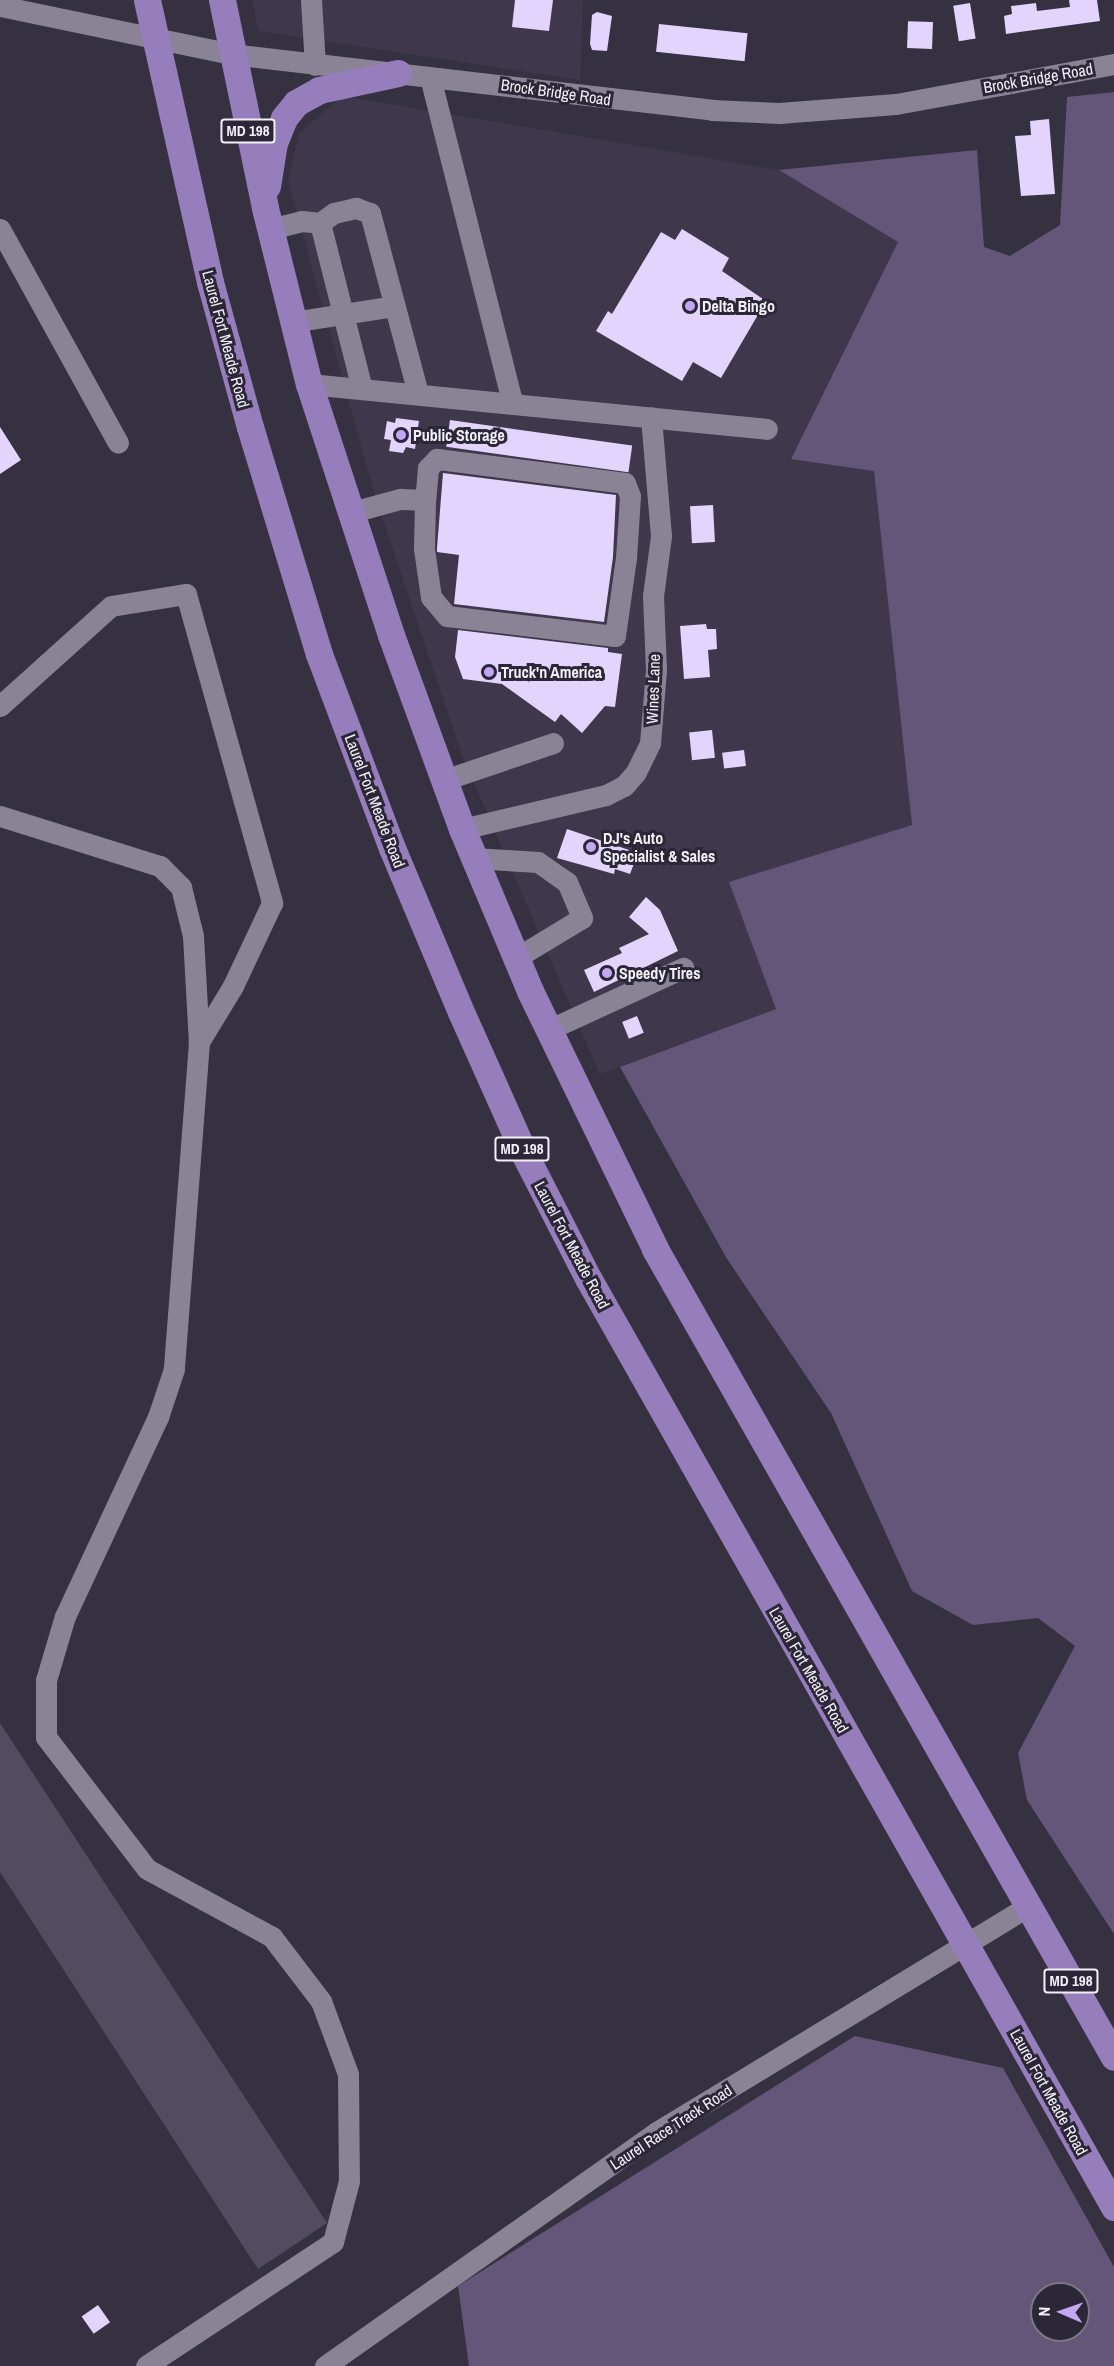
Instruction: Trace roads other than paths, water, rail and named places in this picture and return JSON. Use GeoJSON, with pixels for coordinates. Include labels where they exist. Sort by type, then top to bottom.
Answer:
{"type":"FeatureCollection","features":[{"type":"Feature","properties":{"kind":"main road","name":"Laurel Fort Meade Road"},"geometry":{"type":"LineString","coordinates":[[147,0],[213,293],[320,654],[392,848],[461,1012],[524,1153],[588,1278],[1114,2207]]}},
{"type":"Feature","properties":{"kind":"main road","name":"MD 198"},"geometry":{"type":"LineString","coordinates":[[222,0],[231,54],[267,218],[309,384],[444,780],[516,958],[548,1030],[655,1249],[1114,2057]]}},
{"type":"Feature","properties":{"kind":"main road"},"geometry":{"type":"LineString","coordinates":[[267,218],[269,158],[284,118],[296,104],[319,90],[398,73]]}},
{"type":"Feature","properties":{"kind":"street"},"geometry":{"type":"LineString","coordinates":[[311,0],[315,65]]}},
{"type":"Feature","properties":{"kind":"street","name":"Brock Bridge Road"},"geometry":{"type":"LineString","coordinates":[[0,6],[231,54],[430,76],[625,102],[779,113],[896,104],[1114,64]]}},
{"type":"Feature","properties":{"kind":"street"},"geometry":{"type":"LineString","coordinates":[[430,76],[513,404]]}},
{"type":"Feature","properties":{"kind":"street"},"geometry":{"type":"LineString","coordinates":[[267,218],[320,223],[334,213],[356,208],[370,213],[418,394]]}},
{"type":"Feature","properties":{"kind":"street"},"geometry":{"type":"LineString","coordinates":[[320,223],[362,389]]}},
{"type":"Feature","properties":{"kind":"street"},"geometry":{"type":"LineString","coordinates":[[0,229],[118,443]]}},
{"type":"Feature","properties":{"kind":"street"},"geometry":{"type":"LineString","coordinates":[[292,322],[394,306]]}},
{"type":"Feature","properties":{"kind":"street"},"geometry":{"type":"LineString","coordinates":[[309,384],[767,429]]}},
{"type":"Feature","properties":{"kind":"street","name":"Wines Lane"},"geometry":{"type":"LineString","coordinates":[[462,829],[606,795],[624,786],[636,772],[650,743],[657,670],[653,596],[662,536],[651,417]]}},
{"type":"Feature","properties":{"kind":"street"},"geometry":{"type":"LineString","coordinates":[[437,459],[625,483],[630,496],[626,558],[615,636],[447,616],[431,597],[424,549],[425,500],[428,468],[437,459]]}},
{"type":"Feature","properties":{"kind":"street"},"geometry":{"type":"LineString","coordinates":[[352,512],[400,499],[425,500]]}},
{"type":"Feature","properties":{"kind":"street"},"geometry":{"type":"LineString","coordinates":[[0,706],[111,606],[186,594],[272,903],[233,986],[199,1042]]}},
{"type":"Feature","properties":{"kind":"street"},"geometry":{"type":"LineString","coordinates":[[444,780],[553,743]]}},
{"type":"Feature","properties":{"kind":"street"},"geometry":{"type":"LineString","coordinates":[[0,816],[160,866],[181,887],[193,936],[199,1042],[174,1369],[158,1418],[65,1616],[46,1680],[46,1737],[147,1869],[272,1937],[321,2001],[348,2074],[349,2181],[333,2242],[146,2366]]}},
{"type":"Feature","properties":{"kind":"street"},"geometry":{"type":"LineString","coordinates":[[474,858],[538,862],[567,882],[582,918],[516,958]]}},
{"type":"Feature","properties":{"kind":"street"},"geometry":{"type":"LineString","coordinates":[[548,1030],[683,968]]}},
{"type":"Feature","properties":{"kind":"street","name":"Laurel Race Track Road"},"geometry":{"type":"LineString","coordinates":[[325,2366],[656,2133],[1028,1906]]}},
{"type":"Feature","properties":{"kind":"place","name":"Delta Bingo"},"geometry":{"type":"Point","coordinates":[690,306]}},
{"type":"Feature","properties":{"kind":"place","name":"Public Storage"},"geometry":{"type":"Point","coordinates":[401,435]}},
{"type":"Feature","properties":{"kind":"place","name":"Truck'n America"},"geometry":{"type":"Point","coordinates":[489,672]}},
{"type":"Feature","properties":{"kind":"place","name":"DJ's Auto Specialist & Sales"},"geometry":{"type":"Point","coordinates":[591,847]}},
{"type":"Feature","properties":{"kind":"place","name":"Speedy Tires"},"geometry":{"type":"Point","coordinates":[607,973]}}]}
